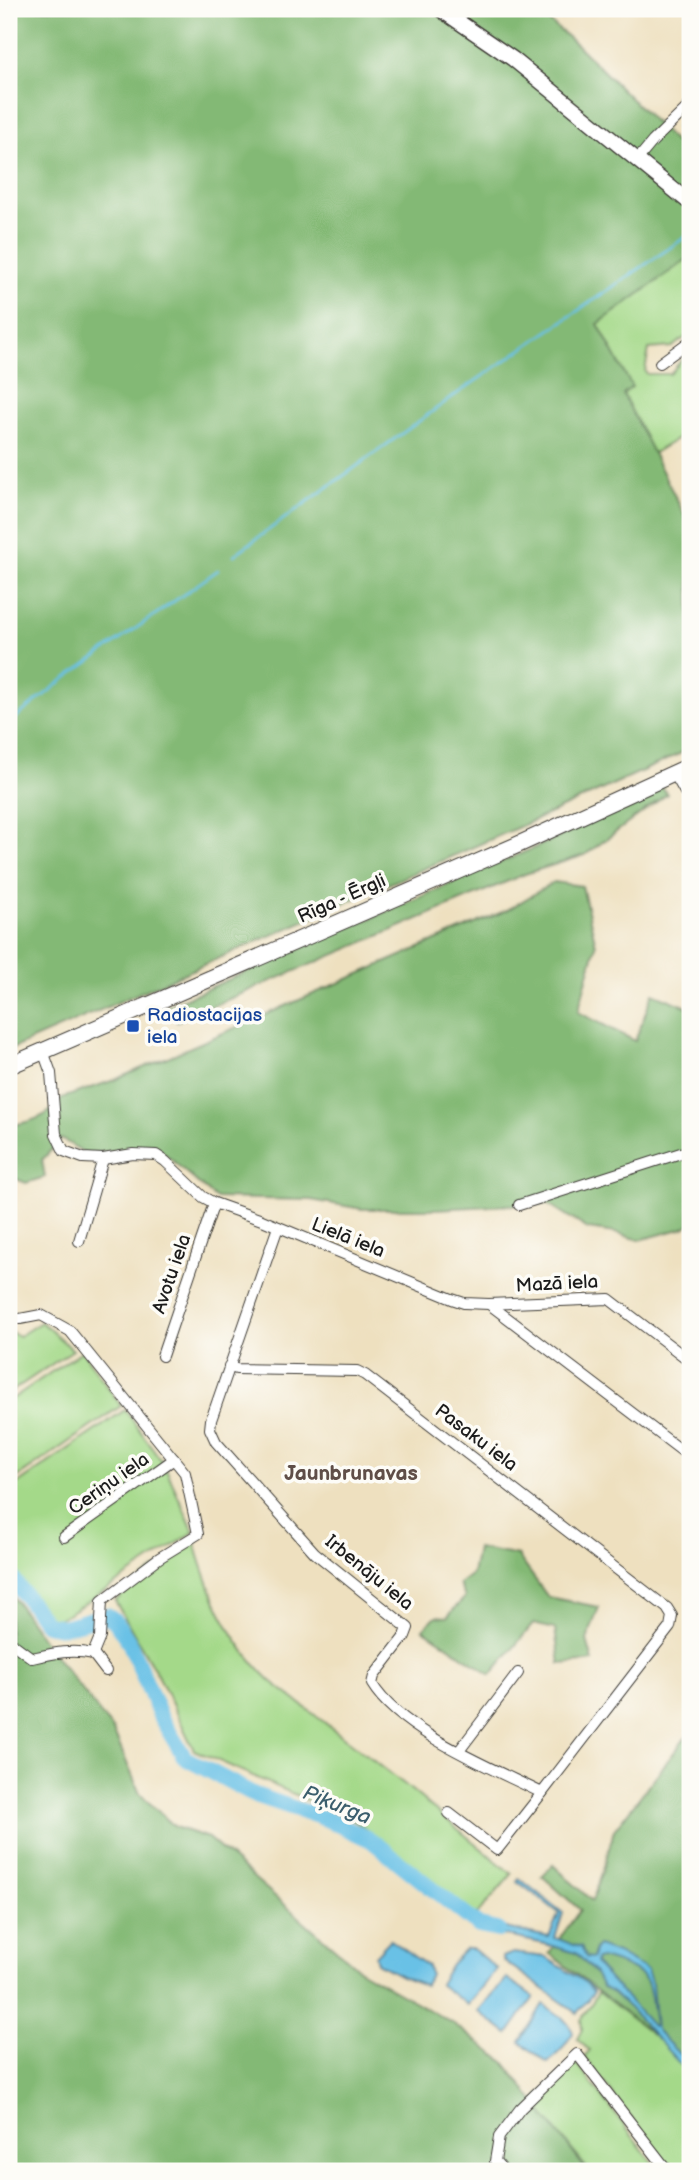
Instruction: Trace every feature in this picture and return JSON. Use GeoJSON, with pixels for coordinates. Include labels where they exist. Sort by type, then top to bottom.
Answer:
{"type":"FeatureCollection","features":[{"type":"Feature","properties":{"kind":"main road"},"geometry":{"type":"LineString","coordinates":[[440,9],[513,60],[690,203]]}},
{"type":"Feature","properties":{"kind":"main road","name":"Rīga - Ērgļi"},"geometry":{"type":"LineString","coordinates":[[9,1066],[515,846],[690,766]]}},
{"type":"Feature","properties":{"kind":"street"},"geometry":{"type":"LineString","coordinates":[[638,159],[690,105]]}},
{"type":"Feature","properties":{"kind":"street"},"geometry":{"type":"LineString","coordinates":[[660,363],[690,341]]}},
{"type":"Feature","properties":{"kind":"street"},"geometry":{"type":"LineString","coordinates":[[674,773],[690,801]]}},
{"type":"Feature","properties":{"kind":"street","name":"Lielā iela"},"geometry":{"type":"LineString","coordinates":[[43,1051],[51,1073],[56,1134],[64,1151],[83,1158],[103,1159],[132,1154],[156,1155],[203,1197],[214,1203],[452,1299],[464,1303],[489,1304]]}},
{"type":"Feature","properties":{"kind":"street"},"geometry":{"type":"LineString","coordinates":[[519,1205],[690,1150]]}},
{"type":"Feature","properties":{"kind":"street"},"geometry":{"type":"LineString","coordinates":[[79,1241],[103,1159]]}},
{"type":"Feature","properties":{"kind":"street","name":"Avotu iela"},"geometry":{"type":"LineString","coordinates":[[162,1356],[214,1203]]}},
{"type":"Feature","properties":{"kind":"street","name":"Irbenāju iela"},"geometry":{"type":"LineString","coordinates":[[278,1227],[211,1420],[210,1429],[216,1442],[315,1553],[408,1628],[405,1636],[374,1676],[372,1684],[378,1693],[408,1721],[459,1751],[542,1793]]}},
{"type":"Feature","properties":{"kind":"street","name":"Mazā iela"},"geometry":{"type":"LineString","coordinates":[[489,1304],[609,1299],[690,1361]]}},
{"type":"Feature","properties":{"kind":"street"},"geometry":{"type":"LineString","coordinates":[[489,1304],[690,1457]]}},
{"type":"Feature","properties":{"kind":"street"},"geometry":{"type":"LineString","coordinates":[[9,1319],[20,1320],[41,1315],[70,1331],[185,1473],[198,1534],[102,1601],[100,1637],[93,1654]]}},
{"type":"Feature","properties":{"kind":"street","name":"Pasaku iela"},"geometry":{"type":"LineString","coordinates":[[229,1366],[236,1369],[357,1371],[365,1375],[667,1608],[672,1616],[670,1627],[542,1793]]}},
{"type":"Feature","properties":{"kind":"street","name":"Ceriņu iela"},"geometry":{"type":"LineString","coordinates":[[64,1537],[174,1459]]}},
{"type":"Feature","properties":{"kind":"street"},"geometry":{"type":"LineString","coordinates":[[9,1642],[32,1658],[60,1652],[81,1651],[93,1654],[106,1671]]}},
{"type":"Feature","properties":{"kind":"street"},"geometry":{"type":"LineString","coordinates":[[459,1751],[517,1673]]}},
{"type":"Feature","properties":{"kind":"street"},"geometry":{"type":"LineString","coordinates":[[449,1813],[497,1850],[542,1793]]}},
{"type":"Feature","properties":{"kind":"street"},"geometry":{"type":"LineString","coordinates":[[504,2171],[495,2161],[499,2137],[520,2109],[577,2054],[668,2171]]}},
{"type":"Feature","properties":{"kind":"green space"},"geometry":{"type":"Polygon","coordinates":[[[9,9],[535,9],[577,45],[690,157],[690,257],[598,324],[632,387],[623,394],[690,526],[690,749],[551,813],[9,1050],[9,9]]]}},
{"type":"Feature","properties":{"kind":"green space"},"geometry":{"type":"Polygon","coordinates":[[[690,249],[690,334],[672,347],[649,349],[645,371],[647,374],[670,374],[690,352],[690,431],[650,455],[584,332],[690,249]]]}},
{"type":"Feature","properties":{"kind":"green space"},"geometry":{"type":"Polygon","coordinates":[[[662,787],[667,794],[585,855],[525,874],[177,1021],[165,1007],[557,838],[662,787]]]}},
{"type":"Feature","properties":{"kind":"green space"},"geometry":{"type":"Polygon","coordinates":[[[554,882],[582,886],[596,945],[578,1012],[635,1041],[653,993],[690,1008],[690,1224],[684,1228],[640,1240],[588,1229],[547,1203],[436,1209],[362,1209],[311,1200],[215,1198],[157,1147],[87,1154],[61,1139],[42,1160],[45,1177],[26,1183],[9,1176],[9,1126],[46,1114],[62,1098],[117,1079],[507,910],[554,882]]]}},
{"type":"Feature","properties":{"kind":"green space"},"geometry":{"type":"Polygon","coordinates":[[[41,1322],[73,1350],[9,1393],[9,1332],[19,1336],[41,1322]]]}},
{"type":"Feature","properties":{"kind":"green space"},"geometry":{"type":"Polygon","coordinates":[[[82,1351],[121,1406],[9,1483],[9,1401],[82,1351]]]}},
{"type":"Feature","properties":{"kind":"green space"},"geometry":{"type":"Polygon","coordinates":[[[125,1410],[164,1464],[194,1532],[58,1619],[46,1617],[9,1567],[9,1490],[125,1410]]]}},
{"type":"Feature","properties":{"kind":"green space"},"geometry":{"type":"Polygon","coordinates":[[[195,1543],[223,1617],[256,1666],[271,1681],[404,1784],[512,1874],[476,1916],[355,1821],[194,1750],[160,1679],[115,1601],[150,1572],[195,1543]]]}},
{"type":"Feature","properties":{"kind":"green space"},"geometry":{"type":"Polygon","coordinates":[[[477,1548],[518,1556],[548,1597],[599,1607],[587,1640],[593,1661],[560,1664],[555,1629],[533,1624],[491,1675],[423,1629],[436,1616],[447,1617],[465,1597],[459,1584],[472,1574],[477,1548]]]}},
{"type":"Feature","properties":{"kind":"green space"},"geometry":{"type":"Polygon","coordinates":[[[9,1591],[43,1640],[113,1730],[140,1794],[175,1827],[208,1838],[361,1971],[454,2024],[504,2062],[587,2171],[9,2171],[9,1591]]]}},
{"type":"Feature","properties":{"kind":"green space"},"geometry":{"type":"Polygon","coordinates":[[[690,1732],[690,2064],[549,1953],[580,1910],[542,1876],[553,1865],[592,1901],[614,1830],[690,1732]]]}},
{"type":"Feature","properties":{"kind":"green space"},"geometry":{"type":"Polygon","coordinates":[[[597,1975],[651,2022],[690,2075],[690,2171],[672,2171],[584,2057],[590,2051],[577,2039],[582,2029],[581,2020],[598,1993],[597,1975]]]}},
{"type":"Feature","properties":{"kind":"green space"},"geometry":{"type":"Polygon","coordinates":[[[572,2063],[576,2063],[659,2171],[589,2171],[533,2102],[572,2063]]]}},
{"type":"Feature","properties":{"kind":"water"},"geometry":{"type":"Polygon","coordinates":[[[519,1878],[563,1913],[555,1938],[581,1947],[586,1957],[592,1958],[598,1946],[647,1970],[652,1984],[656,2030],[690,2065],[690,2075],[630,2009],[602,1987],[595,1973],[576,1953],[475,1929],[481,1923],[549,1937],[559,1913],[517,1881],[519,1878]],[[601,1958],[596,1959],[595,1963],[653,2027],[655,2024],[652,2001],[646,1980],[631,1969],[601,1958]]]}},
{"type":"Feature","properties":{"kind":"water"},"geometry":{"type":"Polygon","coordinates":[[[390,1940],[428,1966],[430,1974],[425,1985],[377,1963],[375,1956],[390,1940]]]}},
{"type":"Feature","properties":{"kind":"water"},"geometry":{"type":"Polygon","coordinates":[[[466,1949],[473,1949],[497,1969],[467,2005],[439,1984],[451,1964],[466,1949]]]}},
{"type":"Feature","properties":{"kind":"water"},"geometry":{"type":"Polygon","coordinates":[[[513,1953],[545,1957],[586,1983],[594,1992],[577,2013],[503,1960],[503,1957],[513,1953]]]}},
{"type":"Feature","properties":{"kind":"water"},"geometry":{"type":"Polygon","coordinates":[[[507,1978],[534,1997],[508,2034],[478,2011],[507,1978]]]}},
{"type":"Feature","properties":{"kind":"water"},"geometry":{"type":"Polygon","coordinates":[[[543,2004],[565,2020],[573,2033],[548,2063],[520,2042],[543,2004]]]}},
{"type":"Feature","properties":{"kind":"waterway"},"geometry":{"type":"LineString","coordinates":[[676,127],[684,131],[690,125]]}},
{"type":"Feature","properties":{"kind":"waterway"},"geometry":{"type":"LineString","coordinates":[[234,555],[458,393],[690,234]]}},
{"type":"Feature","properties":{"kind":"waterway"},"geometry":{"type":"LineString","coordinates":[[9,723],[62,681],[218,570]]}},
{"type":"Feature","properties":{"kind":"waterway","name":"Piķurga"},"geometry":{"type":"LineString","coordinates":[[9,1574],[46,1624],[63,1627],[107,1615],[115,1621],[129,1642],[161,1718],[185,1758],[255,1795],[326,1819],[371,1840],[479,1926],[498,1930]]}},
{"type":"Feature","properties":{"kind":"place","name":"Radiostacijas iela"},"geometry":{"type":"Point","coordinates":[133,1026]}},
{"type":"Feature","properties":{"kind":"district","name":"Jaunbrunavas"},"geometry":{"type":"Point","coordinates":[351,1473]}}]}
